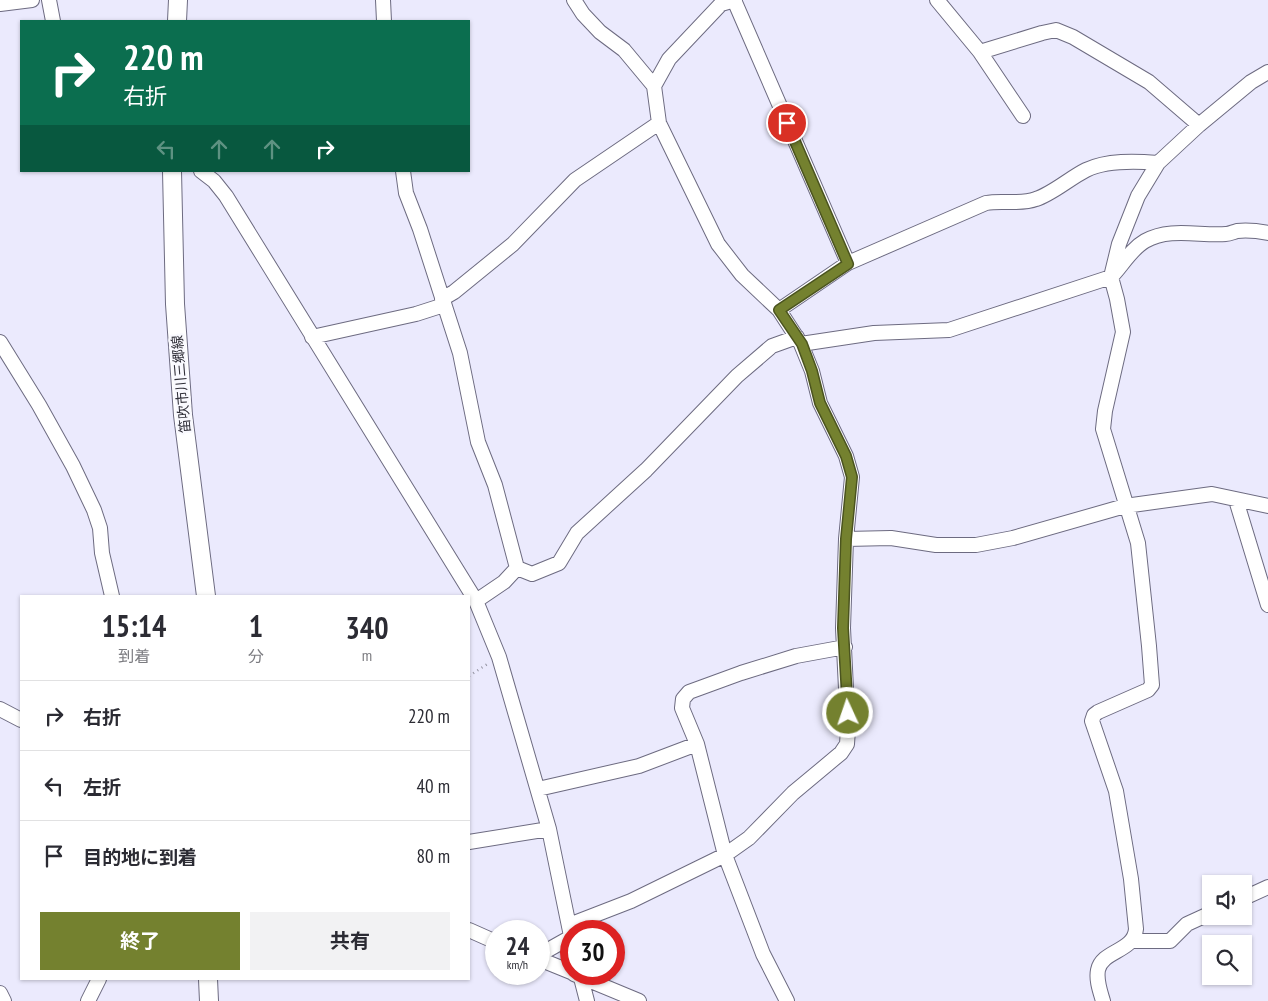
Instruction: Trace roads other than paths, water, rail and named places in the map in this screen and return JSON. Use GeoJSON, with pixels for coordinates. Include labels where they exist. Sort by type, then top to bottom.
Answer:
{"type":"FeatureCollection","features":[{"type":"Feature","properties":{"kind":"main road"},"geometry":{"type":"LineString","coordinates":[[177,20],[178,0]]}},
{"type":"Feature","properties":{"kind":"main road","name":"笛吹市川三郷線"},"geometry":{"type":"LineString","coordinates":[[172,172],[175,304],[182,406],[206,595]]}},
{"type":"Feature","properties":{"kind":"main road"},"geometry":{"type":"LineString","coordinates":[[208,980],[209,1001]]}},
{"type":"Feature","properties":{"kind":"street"},"geometry":{"type":"LineString","coordinates":[[0,4],[32,0]]}},
{"type":"Feature","properties":{"kind":"street"},"geometry":{"type":"LineString","coordinates":[[50,0],[53,20]]}},
{"type":"Feature","properties":{"kind":"street"},"geometry":{"type":"LineString","coordinates":[[383,0],[384,20]]}},
{"type":"Feature","properties":{"kind":"street"},"geometry":{"type":"LineString","coordinates":[[574,0],[583,14],[600,32],[624,50],[654,86],[659,123],[718,244],[742,275],[779,310],[799,341],[812,371],[820,403],[846,456],[852,477],[846,539],[843,628],[848,729],[846,744],[841,754],[793,793],[749,838],[725,855],[595,920]]}},
{"type":"Feature","properties":{"kind":"street"},"geometry":{"type":"LineString","coordinates":[[937,0],[980,52],[1023,116]]}},
{"type":"Feature","properties":{"kind":"street"},"geometry":{"type":"LineString","coordinates":[[654,86],[669,59],[728,1],[848,264]]}},
{"type":"Feature","properties":{"kind":"street"},"geometry":{"type":"LineString","coordinates":[[980,52],[1056,30],[1073,36],[1149,82],[1199,125]]}},
{"type":"Feature","properties":{"kind":"street"},"geometry":{"type":"LineString","coordinates":[[1102,1001],[1098,968],[1104,960],[1132,941],[1136,930],[1131,879],[1116,791],[1092,721],[1094,715],[1098,712],[1148,690],[1152,685],[1150,646],[1138,544],[1102,429],[1123,332],[1117,299],[1110,277],[1119,244],[1138,196],[1158,163],[1199,125],[1251,82],[1268,72]]}},
{"type":"Feature","properties":{"kind":"street"},"geometry":{"type":"LineString","coordinates":[[312,337],[416,314],[443,302],[513,244],[575,180],[659,123]]}},
{"type":"Feature","properties":{"kind":"street"},"geometry":{"type":"LineString","coordinates":[[779,310],[848,264],[986,203],[1035,200],[1088,169],[1125,161],[1158,163]]}},
{"type":"Feature","properties":{"kind":"street"},"geometry":{"type":"LineString","coordinates":[[202,172],[214,181],[226,196],[476,601],[499,657],[549,828],[567,920]]}},
{"type":"Feature","properties":{"kind":"street"},"geometry":{"type":"LineString","coordinates":[[403,172],[406,193],[420,229],[460,353],[478,442],[495,485],[517,568]]}},
{"type":"Feature","properties":{"kind":"street"},"geometry":{"type":"LineString","coordinates":[[517,568],[532,574],[559,563],[578,533],[646,470],[737,376],[772,346],[799,341],[874,333],[949,330],[1110,277],[1135,249],[1146,241],[1158,236],[1182,233],[1227,234],[1256,231],[1268,233]]}},
{"type":"Feature","properties":{"kind":"street"},"geometry":{"type":"LineString","coordinates":[[0,342],[73,466],[94,510],[100,528],[102,553],[112,595]]}},
{"type":"Feature","properties":{"kind":"street"},"geometry":{"type":"LineString","coordinates":[[846,539],[891,538],[936,545],[976,546],[1013,538],[1125,506],[1212,494],[1268,506]]}},
{"type":"Feature","properties":{"kind":"street"},"geometry":{"type":"LineString","coordinates":[[1236,500],[1268,605]]}},
{"type":"Feature","properties":{"kind":"street"},"geometry":{"type":"LineString","coordinates":[[476,601],[504,582],[517,568]]}},
{"type":"Feature","properties":{"kind":"street"},"geometry":{"type":"LineString","coordinates":[[787,1001],[763,954],[725,855],[697,744],[682,708],[683,699],[690,692],[706,685],[796,656],[845,647]]}},
{"type":"Feature","properties":{"kind":"street"},"geometry":{"type":"LineString","coordinates":[[0,709],[20,719]]}},
{"type":"Feature","properties":{"kind":"street"},"geometry":{"type":"LineString","coordinates":[[538,790],[639,766],[697,744]]}},
{"type":"Feature","properties":{"kind":"street"},"geometry":{"type":"LineString","coordinates":[[470,842],[549,828]]}},
{"type":"Feature","properties":{"kind":"street"},"geometry":{"type":"LineString","coordinates":[[1252,894],[1268,887]]}},
{"type":"Feature","properties":{"kind":"street"},"geometry":{"type":"LineString","coordinates":[[1132,941],[1170,941],[1187,924],[1202,917]]}},
{"type":"Feature","properties":{"kind":"street"},"geometry":{"type":"LineString","coordinates":[[470,930],[485,937]]}},
{"type":"Feature","properties":{"kind":"street"},"geometry":{"type":"LineString","coordinates":[[88,1001],[98,980]]}},
{"type":"Feature","properties":{"kind":"street"},"geometry":{"type":"LineString","coordinates":[[581,985],[587,1001]]}},
{"type":"Feature","properties":{"kind":"street"},"geometry":{"type":"LineString","coordinates":[[602,985],[639,1001]]}},
{"type":"Feature","properties":{"kind":"street"},"geometry":{"type":"LineString","coordinates":[[0,993],[4,1001]]}}]}
